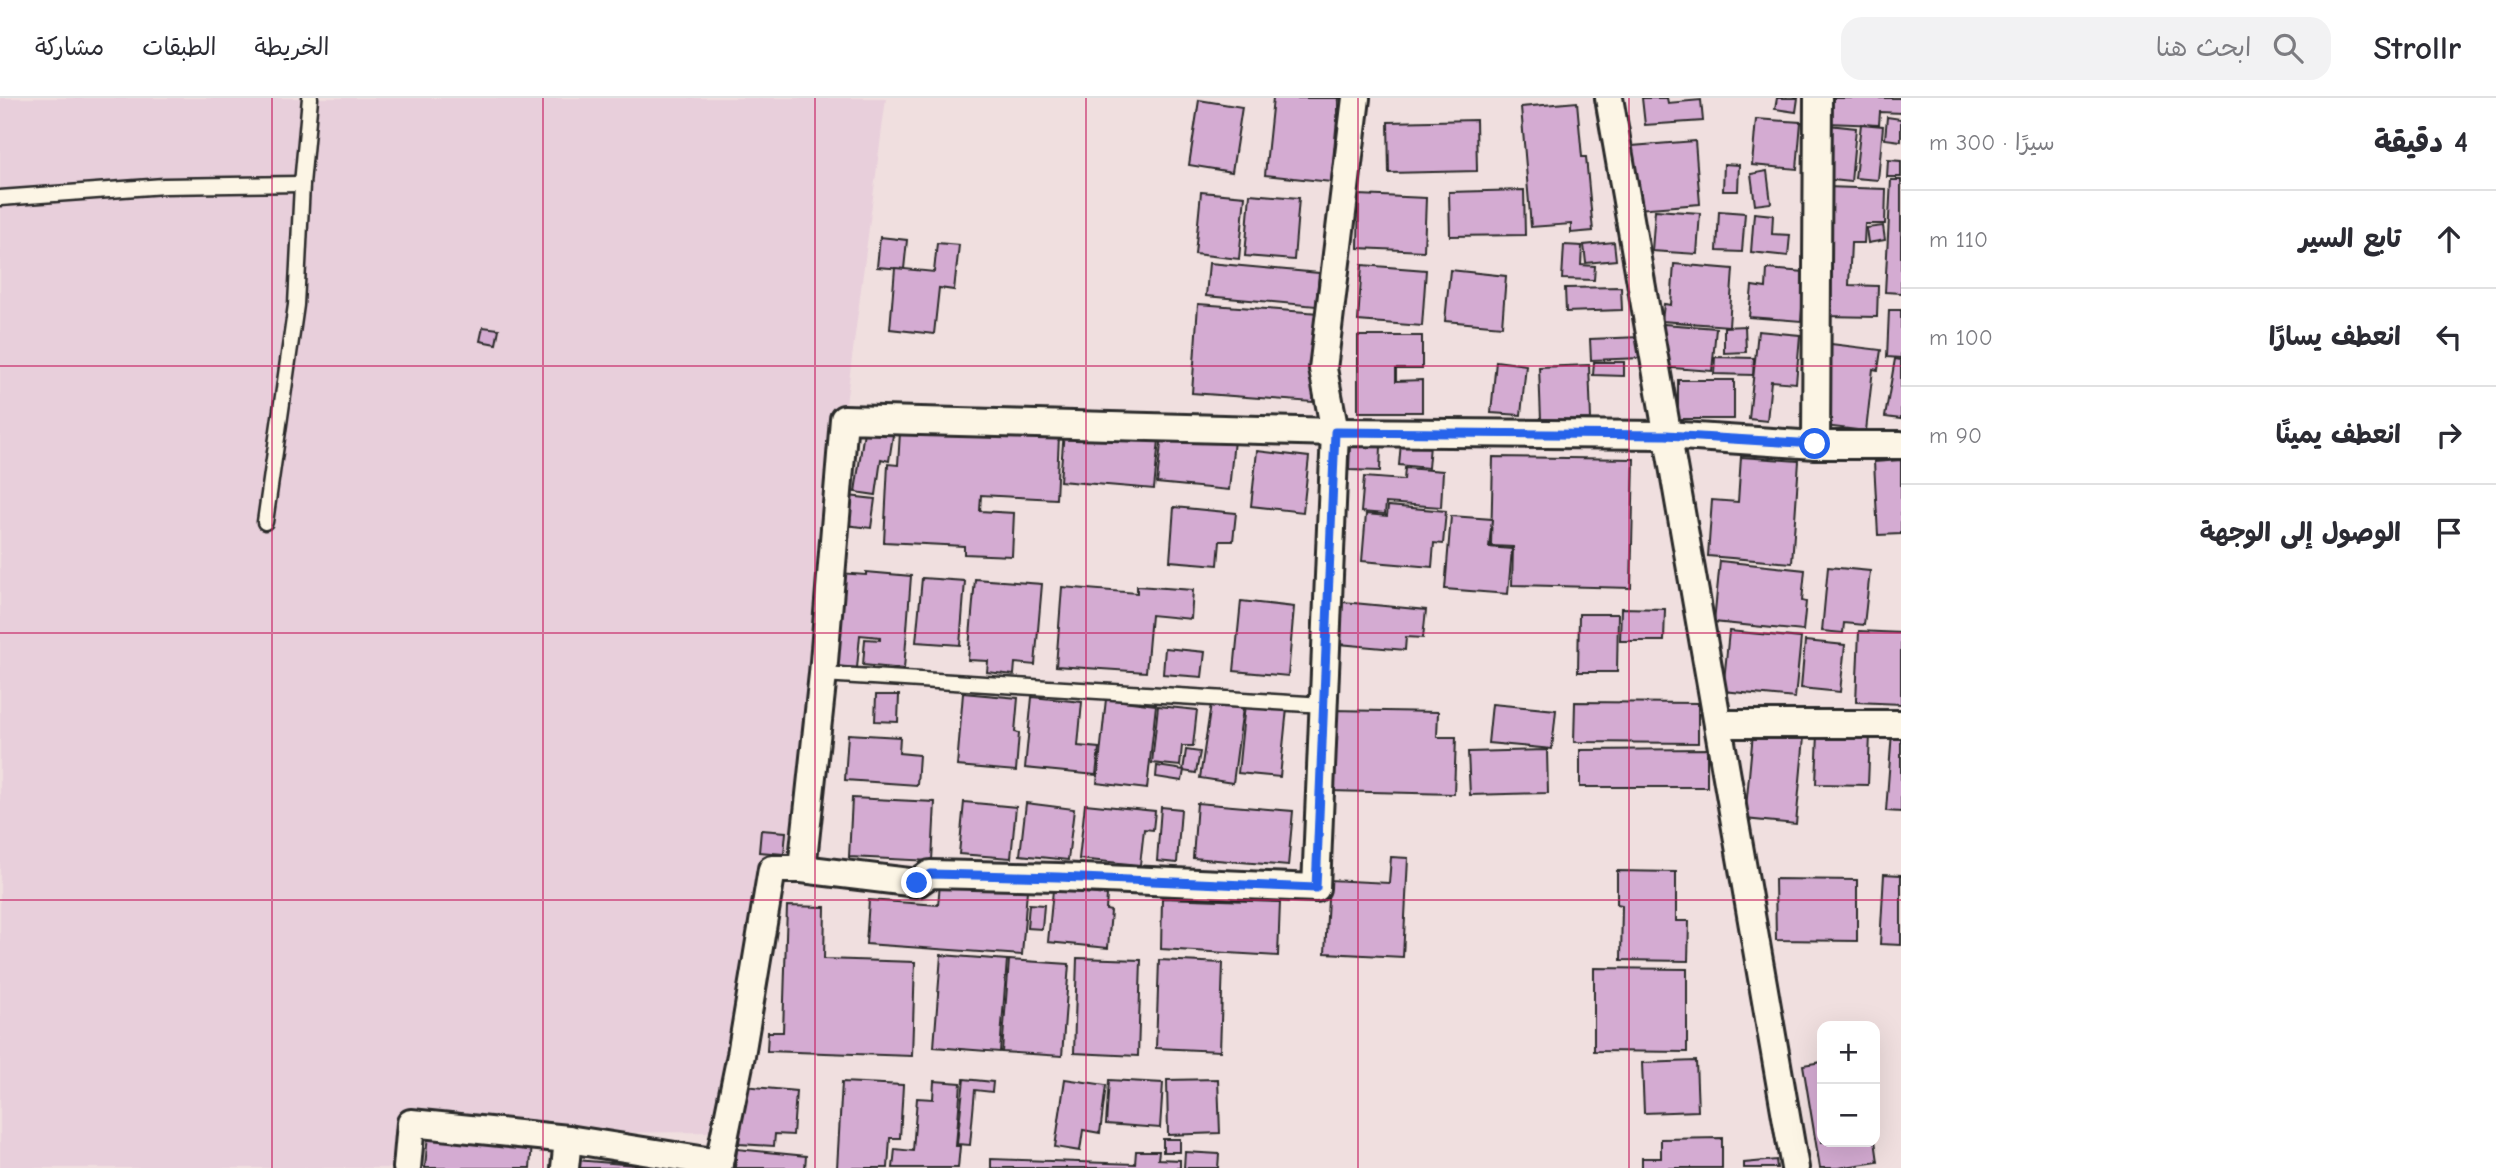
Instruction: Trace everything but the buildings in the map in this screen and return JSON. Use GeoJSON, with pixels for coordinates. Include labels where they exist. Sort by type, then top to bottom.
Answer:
{"type":"FeatureCollection","features":[{"type":"Feature","properties":{"kind":"street"},"geometry":{"type":"LineString","coordinates":[[407,1168],[411,1123],[568,1139],[719,1166],[741,1055],[772,869],[802,869],[917,883],[930,874],[1316,888],[1335,432],[1323,369],[1356,98]]}},
{"type":"Feature","properties":{"kind":"street"},"geometry":{"type":"LineString","coordinates":[[1609,98],[1795,1168]]}},
{"type":"Feature","properties":{"kind":"street"},"geometry":{"type":"LineString","coordinates":[[1815,444],[1818,98]]}},
{"type":"Feature","properties":{"kind":"street"},"geometry":{"type":"LineString","coordinates":[[802,869],[824,674],[844,419],[1335,432],[1666,435],[1815,444],[1901,445]]}},
{"type":"Feature","properties":{"kind":"street"},"geometry":{"type":"LineString","coordinates":[[1718,724],[1901,724]]}},
{"type":"Feature","properties":{"kind":"street"},"geometry":{"type":"LineString","coordinates":[[565,1168],[568,1139]]}},
{"type":"Feature","properties":{"kind":"lane"},"geometry":{"type":"LineString","coordinates":[[265,522],[296,305],[302,184],[310,98]]}},
{"type":"Feature","properties":{"kind":"lane"},"geometry":{"type":"LineString","coordinates":[[0,198],[164,186],[302,184]]}},
{"type":"Feature","properties":{"kind":"lane"},"geometry":{"type":"LineString","coordinates":[[824,674],[1324,705]]}},
{"type":"Feature","properties":{"kind":"shaded area"},"geometry":{"type":"Polygon","coordinates":[[[0,98],[886,98],[844,419],[802,869],[772,869],[725,1132],[569,1133],[406,1114],[401,1168],[0,1168],[0,98]]]}},
{"type":"Feature","properties":{"kind":"route"},"geometry":{"type":"LineString","coordinates":[[917,883],[930,874],[1316,888],[1335,432],[1666,435],[1815,444]]}}]}
